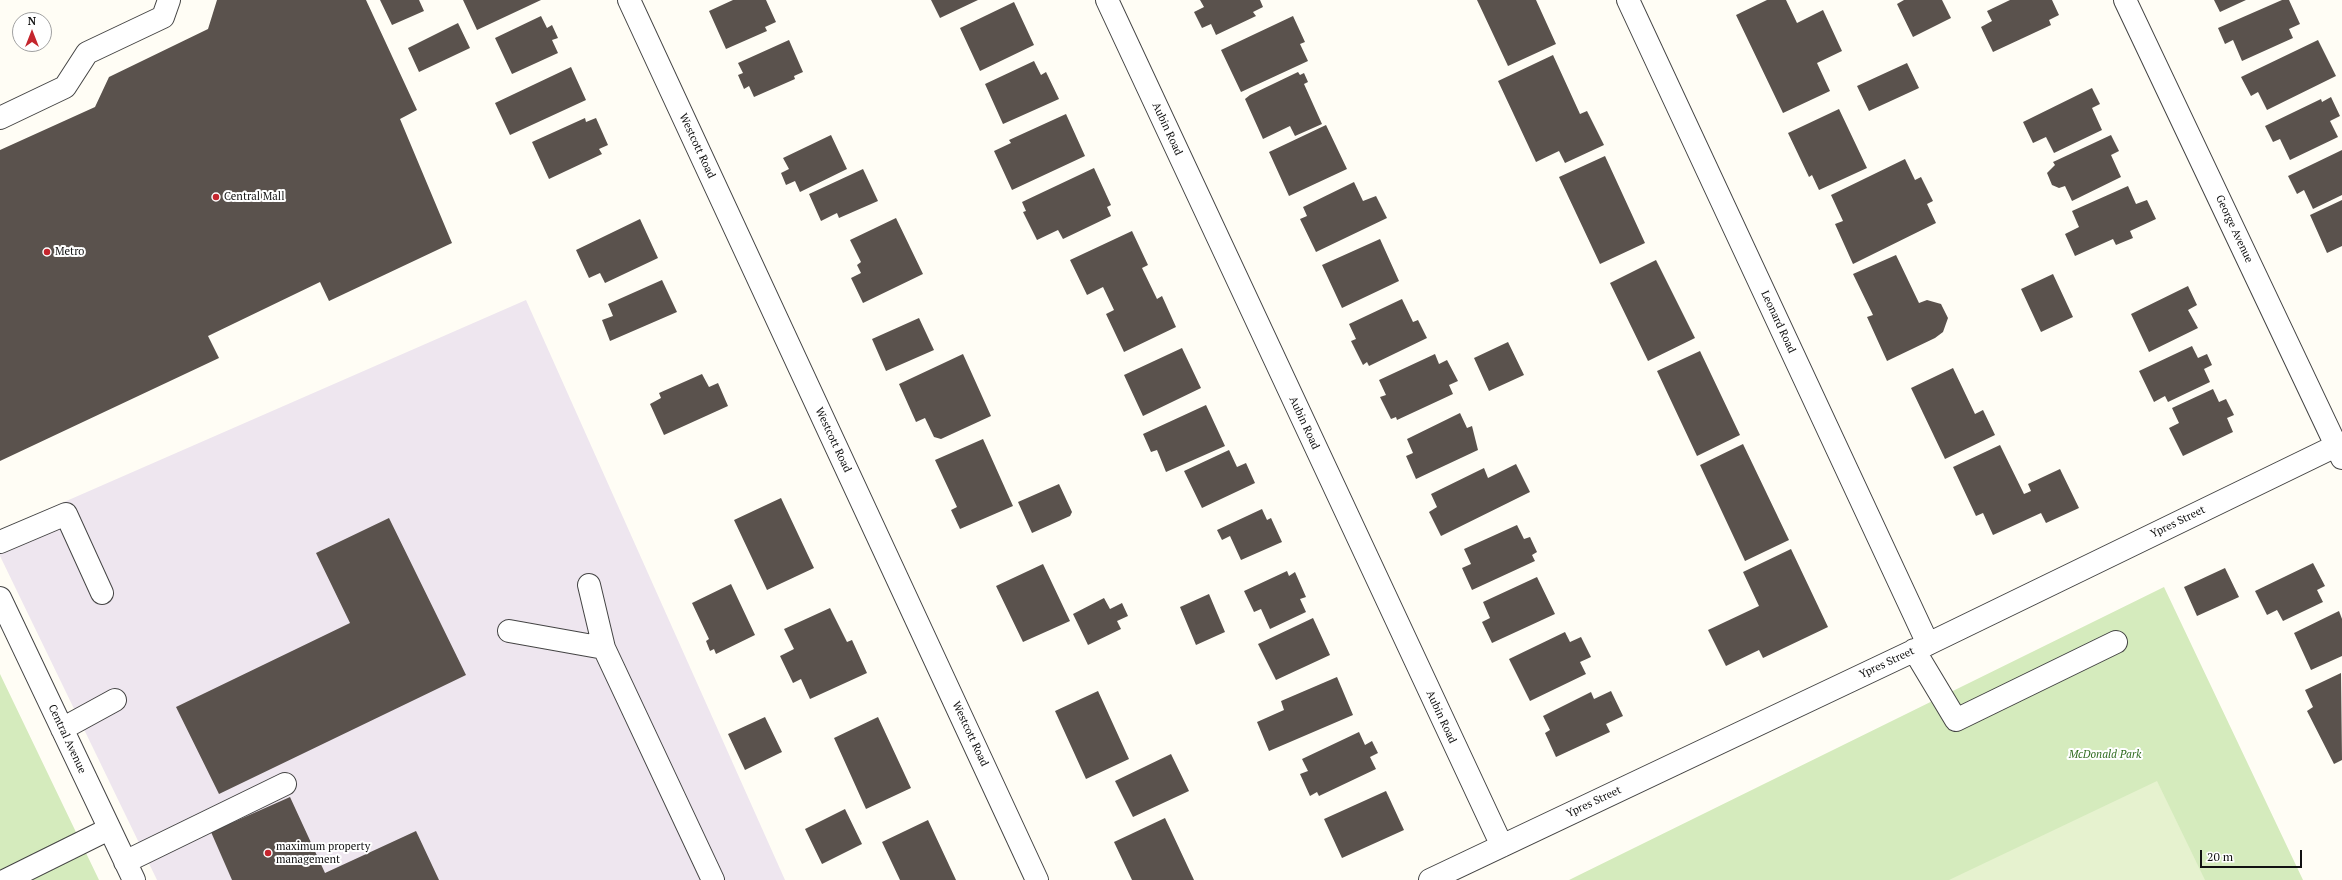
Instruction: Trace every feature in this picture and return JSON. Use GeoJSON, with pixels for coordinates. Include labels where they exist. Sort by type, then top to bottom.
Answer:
{"type":"FeatureCollection","features":[{"type":"Feature","properties":{"kind":"street"},"geometry":{"type":"LineString","coordinates":[[0,118],[65,87],[87,53],[162,18],[169,0]]}},
{"type":"Feature","properties":{"kind":"street","name":"Westcott Road"},"geometry":{"type":"LineString","coordinates":[[629,0],[1037,880]]}},
{"type":"Feature","properties":{"kind":"street","name":"Aubin Road"},"geometry":{"type":"LineString","coordinates":[[1106,0],[1502,846]]}},
{"type":"Feature","properties":{"kind":"street","name":"Leonard Road"},"geometry":{"type":"LineString","coordinates":[[1628,0],[1921,647],[1956,720],[2116,642]]}},
{"type":"Feature","properties":{"kind":"street","name":"George Avenue"},"geometry":{"type":"LineString","coordinates":[[2125,0],[2340,449]]}},
{"type":"Feature","properties":{"kind":"street","name":"Ypres Street"},"geometry":{"type":"LineString","coordinates":[[1430,880],[2340,449]]}},
{"type":"Feature","properties":{"kind":"street"},"geometry":{"type":"LineString","coordinates":[[0,542],[66,514],[102,593]]}},
{"type":"Feature","properties":{"kind":"street"},"geometry":{"type":"LineString","coordinates":[[589,585],[604,648],[713,880]]}},
{"type":"Feature","properties":{"kind":"street","name":"Central Avenue"},"geometry":{"type":"LineString","coordinates":[[0,598],[129,871]]}},
{"type":"Feature","properties":{"kind":"street"},"geometry":{"type":"LineString","coordinates":[[509,631],[604,648]]}},
{"type":"Feature","properties":{"kind":"street"},"geometry":{"type":"LineString","coordinates":[[62,729],[115,700]]}},
{"type":"Feature","properties":{"kind":"street"},"geometry":{"type":"LineString","coordinates":[[129,871],[285,784]]}},
{"type":"Feature","properties":{"kind":"street"},"geometry":{"type":"LineString","coordinates":[[6,880],[110,829]]}},
{"type":"Feature","properties":{"kind":"shaded area"},"geometry":{"type":"Polygon","coordinates":[[[526,300],[785,880],[157,880],[0,556],[0,530],[526,300]]]}},
{"type":"Feature","properties":{"kind":"green space","name":"McDonald Park"},"geometry":{"type":"Polygon","coordinates":[[[2164,587],[2303,880],[1569,880],[2164,587]]]}},
{"type":"Feature","properties":{"kind":"green space"},"geometry":{"type":"Polygon","coordinates":[[[0,674],[99,880],[0,880],[0,674]]]}},
{"type":"Feature","properties":{"kind":"green space"},"geometry":{"type":"Polygon","coordinates":[[[2157,781],[2205,880],[1949,880],[2157,781]]]}},
{"type":"Feature","properties":{"kind":"building","name":"Central Mall"},"geometry":{"type":"Polygon","coordinates":[[[217,0],[366,0],[417,110],[400,119],[452,243],[329,301],[320,282],[208,336],[219,358],[0,461],[0,150],[95,107],[109,77],[208,29],[217,0]]]}},
{"type":"Feature","properties":{"kind":"building"},"geometry":{"type":"Polygon","coordinates":[[[380,0],[419,0],[424,11],[392,25],[380,0]]]}},
{"type":"Feature","properties":{"kind":"building"},"geometry":{"type":"Polygon","coordinates":[[[463,0],[541,0],[477,30],[463,0]]]}},
{"type":"Feature","properties":{"kind":"building"},"geometry":{"type":"Polygon","coordinates":[[[733,0],[766,0],[776,22],[765,27],[767,31],[726,49],[709,11],[733,0]]]}},
{"type":"Feature","properties":{"kind":"building"},"geometry":{"type":"Polygon","coordinates":[[[931,0],[978,0],[940,18],[931,0]]]}},
{"type":"Feature","properties":{"kind":"building"},"geometry":{"type":"Polygon","coordinates":[[[1200,0],[1260,0],[1263,7],[1253,12],[1256,16],[1216,35],[1211,24],[1202,28],[1194,12],[1204,7],[1200,0]]]}},
{"type":"Feature","properties":{"kind":"building"},"geometry":{"type":"Polygon","coordinates":[[[1477,0],[1536,0],[1556,44],[1508,66],[1477,0]]]}},
{"type":"Feature","properties":{"kind":"building"},"geometry":{"type":"Polygon","coordinates":[[[1767,0],[1786,0],[1797,23],[1823,10],[1842,51],[1817,63],[1830,91],[1783,113],[1736,15],[1767,0]]]}},
{"type":"Feature","properties":{"kind":"building"},"geometry":{"type":"Polygon","coordinates":[[[1904,0],[1942,0],[1951,18],[1913,37],[1897,4],[1904,0]]]}},
{"type":"Feature","properties":{"kind":"building"},"geometry":{"type":"Polygon","coordinates":[[[2010,0],[2052,0],[2059,15],[2049,20],[2051,25],[1993,52],[1981,27],[1992,21],[1987,11],[2010,0]]]}},
{"type":"Feature","properties":{"kind":"building"},"geometry":{"type":"Polygon","coordinates":[[[2214,0],[2246,0],[2220,12],[2214,0]]]}},
{"type":"Feature","properties":{"kind":"building"},"geometry":{"type":"Polygon","coordinates":[[[2282,0],[2289,0],[2300,24],[2289,29],[2293,38],[2242,61],[2233,40],[2225,44],[2218,28],[2282,0]]]}},
{"type":"Feature","properties":{"kind":"building"},"geometry":{"type":"Polygon","coordinates":[[[1014,2],[1034,45],[980,71],[960,28],[1014,2]]]}},
{"type":"Feature","properties":{"kind":"building"},"geometry":{"type":"Polygon","coordinates":[[[541,16],[547,28],[552,25],[558,38],[552,40],[558,53],[512,74],[495,38],[541,16]]]}},
{"type":"Feature","properties":{"kind":"building"},"geometry":{"type":"Polygon","coordinates":[[[1293,16],[1305,42],[1300,44],[1308,61],[1241,92],[1221,50],[1293,16]]]}},
{"type":"Feature","properties":{"kind":"building"},"geometry":{"type":"Polygon","coordinates":[[[458,23],[470,48],[419,72],[408,48],[458,23]]]}},
{"type":"Feature","properties":{"kind":"building"},"geometry":{"type":"Polygon","coordinates":[[[789,40],[803,72],[794,76],[795,79],[754,97],[749,86],[744,89],[738,75],[743,73],[738,63],[789,40]]]}},
{"type":"Feature","properties":{"kind":"building"},"geometry":{"type":"Polygon","coordinates":[[[2318,40],[2336,76],[2267,110],[2258,92],[2251,96],[2241,77],[2318,40]]]}},
{"type":"Feature","properties":{"kind":"building"},"geometry":{"type":"Polygon","coordinates":[[[1553,55],[1580,114],[1587,111],[1604,145],[1565,163],[1559,151],[1536,162],[1498,81],[1553,55]]]}},
{"type":"Feature","properties":{"kind":"building"},"geometry":{"type":"Polygon","coordinates":[[[1034,61],[1041,75],[1046,72],[1059,99],[1003,124],[985,84],[1034,61]]]}},
{"type":"Feature","properties":{"kind":"building"},"geometry":{"type":"Polygon","coordinates":[[[1907,63],[1919,88],[1869,111],[1857,86],[1907,63]]]}},
{"type":"Feature","properties":{"kind":"building"},"geometry":{"type":"Polygon","coordinates":[[[571,67],[586,100],[510,135],[495,103],[571,67]]]}},
{"type":"Feature","properties":{"kind":"building"},"geometry":{"type":"Polygon","coordinates":[[[1298,72],[1300,75],[1304,73],[1308,82],[1304,84],[1322,124],[1295,136],[1290,126],[1263,139],[1245,99],[1250,95],[1298,72]]]}},
{"type":"Feature","properties":{"kind":"building"},"geometry":{"type":"Polygon","coordinates":[[[2092,88],[2100,104],[2092,108],[2102,130],[2054,153],[2046,137],[2033,143],[2023,122],[2092,88]]]}},
{"type":"Feature","properties":{"kind":"building"},"geometry":{"type":"Polygon","coordinates":[[[2331,97],[2340,116],[2330,121],[2338,137],[2290,160],[2280,139],[2273,142],[2265,126],[2321,99],[2322,102],[2331,97]]]}},
{"type":"Feature","properties":{"kind":"building"},"geometry":{"type":"Polygon","coordinates":[[[1839,109],[1867,168],[1819,190],[1812,175],[1809,177],[1788,133],[1839,109]]]}},
{"type":"Feature","properties":{"kind":"building"},"geometry":{"type":"Polygon","coordinates":[[[1066,114],[1085,156],[1012,190],[994,151],[1011,143],[1009,140],[1066,114]]]}},
{"type":"Feature","properties":{"kind":"building"},"geometry":{"type":"Polygon","coordinates":[[[585,118],[586,122],[596,118],[608,145],[599,149],[602,154],[549,179],[532,142],[585,118]]]}},
{"type":"Feature","properties":{"kind":"building"},"geometry":{"type":"Polygon","coordinates":[[[1326,125],[1347,169],[1289,196],[1269,152],[1326,125]]]}},
{"type":"Feature","properties":{"kind":"building"},"geometry":{"type":"Polygon","coordinates":[[[831,135],[847,169],[800,192],[795,181],[786,185],[781,173],[789,169],[783,158],[831,135]]]}},
{"type":"Feature","properties":{"kind":"building"},"geometry":{"type":"Polygon","coordinates":[[[2111,135],[2119,151],[2111,155],[2121,177],[2072,201],[2065,186],[2059,188],[2052,185],[2047,173],[2055,165],[2053,162],[2111,135]]]}},
{"type":"Feature","properties":{"kind":"building"},"geometry":{"type":"Polygon","coordinates":[[[2342,150],[2342,195],[2313,209],[2304,190],[2297,194],[2288,176],[2342,150]]]}},
{"type":"Feature","properties":{"kind":"building"},"geometry":{"type":"Polygon","coordinates":[[[1605,156],[1645,243],[1600,264],[1559,177],[1605,156]]]}},
{"type":"Feature","properties":{"kind":"building"},"geometry":{"type":"Polygon","coordinates":[[[1905,159],[1915,180],[1921,177],[1933,201],[1927,204],[1936,223],[1853,264],[1835,224],[1843,221],[1831,195],[1905,159]]]}},
{"type":"Feature","properties":{"kind":"building"},"geometry":{"type":"Polygon","coordinates":[[[1094,168],[1111,205],[1107,207],[1111,216],[1063,239],[1058,230],[1037,240],[1023,212],[1026,211],[1022,202],[1094,168]]]}},
{"type":"Feature","properties":{"kind":"building"},"geometry":{"type":"Polygon","coordinates":[[[863,169],[878,201],[839,218],[837,213],[821,221],[809,194],[863,169]]]}},
{"type":"Feature","properties":{"kind":"building"},"geometry":{"type":"Polygon","coordinates":[[[1354,182],[1363,201],[1376,196],[1387,218],[1316,252],[1300,219],[1307,216],[1303,207],[1354,182]]]}},
{"type":"Feature","properties":{"kind":"building"},"geometry":{"type":"Polygon","coordinates":[[[2128,186],[2136,204],[2147,200],[2156,219],[2130,231],[2133,238],[2116,245],[2113,239],[2075,256],[2065,234],[2079,227],[2072,211],[2128,186]]]}},
{"type":"Feature","properties":{"kind":"building"},"geometry":{"type":"Polygon","coordinates":[[[2342,200],[2342,246],[2327,253],[2310,215],[2342,200]]]}},
{"type":"Feature","properties":{"kind":"building"},"geometry":{"type":"Polygon","coordinates":[[[896,218],[923,274],[863,303],[851,278],[861,273],[857,265],[861,262],[850,240],[896,218]]]}},
{"type":"Feature","properties":{"kind":"building"},"geometry":{"type":"Polygon","coordinates":[[[640,219],[658,258],[605,283],[600,273],[589,278],[576,250],[640,219]]]}},
{"type":"Feature","properties":{"kind":"building"},"geometry":{"type":"Polygon","coordinates":[[[1132,231],[1148,265],[1142,268],[1157,299],[1162,296],[1176,327],[1124,352],[1106,314],[1114,310],[1103,287],[1087,295],[1070,260],[1132,231]]]}},
{"type":"Feature","properties":{"kind":"building"},"geometry":{"type":"Polygon","coordinates":[[[1380,239],[1399,281],[1342,308],[1322,265],[1380,239]]]}},
{"type":"Feature","properties":{"kind":"building"},"geometry":{"type":"Polygon","coordinates":[[[1896,255],[1919,303],[1927,300],[1941,304],[1948,318],[1943,332],[1935,338],[1887,361],[1867,317],[1873,315],[1853,274],[1896,255]]]}},
{"type":"Feature","properties":{"kind":"building"},"geometry":{"type":"Polygon","coordinates":[[[1656,260],[1695,338],[1648,361],[1610,283],[1656,260]]]}},
{"type":"Feature","properties":{"kind":"building"},"geometry":{"type":"Polygon","coordinates":[[[2053,274],[2073,317],[2041,332],[2021,289],[2053,274]]]}},
{"type":"Feature","properties":{"kind":"building"},"geometry":{"type":"Polygon","coordinates":[[[662,280],[677,312],[610,341],[602,320],[613,316],[608,304],[662,280]]]}},
{"type":"Feature","properties":{"kind":"building"},"geometry":{"type":"Polygon","coordinates":[[[2188,286],[2197,305],[2188,310],[2198,328],[2149,352],[2131,314],[2188,286]]]}},
{"type":"Feature","properties":{"kind":"building"},"geometry":{"type":"Polygon","coordinates":[[[1402,299],[1413,322],[1418,320],[1427,338],[1369,366],[1367,362],[1363,365],[1351,341],[1356,339],[1349,324],[1402,299]]]}},
{"type":"Feature","properties":{"kind":"building"},"geometry":{"type":"Polygon","coordinates":[[[919,318],[934,350],[886,371],[872,339],[919,318]]]}},
{"type":"Feature","properties":{"kind":"building"},"geometry":{"type":"Polygon","coordinates":[[[1508,342],[1524,375],[1489,391],[1474,358],[1508,342]]]}},
{"type":"Feature","properties":{"kind":"building"},"geometry":{"type":"Polygon","coordinates":[[[2192,346],[2198,358],[2207,354],[2212,365],[2204,369],[2210,382],[2168,402],[2165,396],[2154,402],[2139,371],[2192,346]]]}},
{"type":"Feature","properties":{"kind":"building"},"geometry":{"type":"Polygon","coordinates":[[[1182,348],[1201,388],[1143,416],[1124,375],[1182,348]]]}},
{"type":"Feature","properties":{"kind":"building"},"geometry":{"type":"Polygon","coordinates":[[[1700,351],[1740,435],[1697,456],[1657,371],[1700,351]]]}},
{"type":"Feature","properties":{"kind":"building"},"geometry":{"type":"Polygon","coordinates":[[[963,354],[991,416],[941,439],[934,437],[925,418],[916,422],[899,384],[963,354]]]}},
{"type":"Feature","properties":{"kind":"building"},"geometry":{"type":"Polygon","coordinates":[[[1435,354],[1439,364],[1447,360],[1458,381],[1449,385],[1453,394],[1397,420],[1396,417],[1391,419],[1380,397],[1386,395],[1379,380],[1435,354]]]}},
{"type":"Feature","properties":{"kind":"building"},"geometry":{"type":"Polygon","coordinates":[[[1953,368],[1975,414],[1983,410],[1995,435],[1945,459],[1911,388],[1953,368]]]}},
{"type":"Feature","properties":{"kind":"building"},"geometry":{"type":"Polygon","coordinates":[[[702,374],[709,387],[718,383],[728,406],[664,435],[650,404],[661,398],[659,393],[702,374]]]}},
{"type":"Feature","properties":{"kind":"building"},"geometry":{"type":"Polygon","coordinates":[[[2213,389],[2219,402],[2226,399],[2234,415],[2227,418],[2233,432],[2183,456],[2169,428],[2179,423],[2172,408],[2213,389]]]}},
{"type":"Feature","properties":{"kind":"building"},"geometry":{"type":"Polygon","coordinates":[[[1206,405],[1225,446],[1166,472],[1157,450],[1151,452],[1143,434],[1206,405]]]}},
{"type":"Feature","properties":{"kind":"building"},"geometry":{"type":"Polygon","coordinates":[[[1460,413],[1467,428],[1472,426],[1478,450],[1416,479],[1406,456],[1413,453],[1407,439],[1460,413]]]}},
{"type":"Feature","properties":{"kind":"building"},"geometry":{"type":"Polygon","coordinates":[[[983,439],[1013,506],[960,529],[951,510],[957,507],[935,460],[983,439]]]}},
{"type":"Feature","properties":{"kind":"building"},"geometry":{"type":"Polygon","coordinates":[[[1743,444],[1789,540],[1745,561],[1700,465],[1743,444]]]}},
{"type":"Feature","properties":{"kind":"building"},"geometry":{"type":"Polygon","coordinates":[[[2000,445],[2024,494],[2031,491],[2028,484],[2060,469],[2079,508],[2046,523],[2041,513],[1993,535],[1983,513],[1976,516],[1953,467],[2000,445]]]}},
{"type":"Feature","properties":{"kind":"building"},"geometry":{"type":"Polygon","coordinates":[[[1229,450],[1237,467],[1246,463],[1255,483],[1202,508],[1184,471],[1229,450]]]}},
{"type":"Feature","properties":{"kind":"building"},"geometry":{"type":"Polygon","coordinates":[[[1516,464],[1530,492],[1441,536],[1429,512],[1437,507],[1431,494],[1484,468],[1488,478],[1516,464]]]}},
{"type":"Feature","properties":{"kind":"building"},"geometry":{"type":"Polygon","coordinates":[[[1059,484],[1072,512],[1070,516],[1032,533],[1018,502],[1059,484]]]}},
{"type":"Feature","properties":{"kind":"building"},"geometry":{"type":"Polygon","coordinates":[[[781,498],[814,568],[767,590],[734,520],[781,498]]]}},
{"type":"Feature","properties":{"kind":"building"},"geometry":{"type":"Polygon","coordinates":[[[1262,509],[1267,520],[1271,518],[1282,542],[1241,560],[1230,536],[1222,540],[1217,530],[1262,509]]]}},
{"type":"Feature","properties":{"kind":"building"},"geometry":{"type":"Polygon","coordinates":[[[389,518],[466,675],[219,794],[176,707],[350,623],[316,553],[389,518]]]}},
{"type":"Feature","properties":{"kind":"building"},"geometry":{"type":"Polygon","coordinates":[[[1517,525],[1524,539],[1530,537],[1537,552],[1532,555],[1535,561],[1472,590],[1462,568],[1471,564],[1464,549],[1517,525]]]}},
{"type":"Feature","properties":{"kind":"building"},"geometry":{"type":"Polygon","coordinates":[[[1791,549],[1828,627],[1763,658],[1759,650],[1726,666],[1708,630],[1759,606],[1743,572],[1791,549]]]}},
{"type":"Feature","properties":{"kind":"building"},"geometry":{"type":"Polygon","coordinates":[[[2313,563],[2325,586],[2317,590],[2323,602],[2283,621],[2277,610],[2267,615],[2255,591],[2313,563]]]}},
{"type":"Feature","properties":{"kind":"building"},"geometry":{"type":"Polygon","coordinates":[[[1043,564],[1070,621],[1023,642],[996,586],[1043,564]]]}},
{"type":"Feature","properties":{"kind":"building"},"geometry":{"type":"Polygon","coordinates":[[[2225,568],[2239,597],[2197,616],[2184,587],[2225,568]]]}},
{"type":"Feature","properties":{"kind":"building"},"geometry":{"type":"Polygon","coordinates":[[[1287,571],[1289,576],[1295,572],[1306,597],[1300,599],[1306,612],[1270,629],[1261,609],[1254,612],[1244,591],[1287,571]]]}},
{"type":"Feature","properties":{"kind":"building"},"geometry":{"type":"Polygon","coordinates":[[[1537,577],[1555,614],[1492,643],[1482,622],[1490,618],[1483,602],[1537,577]]]}},
{"type":"Feature","properties":{"kind":"building"},"geometry":{"type":"Polygon","coordinates":[[[731,584],[755,635],[716,654],[714,649],[710,651],[706,641],[709,639],[692,603],[731,584]]]}},
{"type":"Feature","properties":{"kind":"building"},"geometry":{"type":"Polygon","coordinates":[[[1209,594],[1225,632],[1196,645],[1180,607],[1209,594]]]}},
{"type":"Feature","properties":{"kind":"building"},"geometry":{"type":"Polygon","coordinates":[[[1104,598],[1110,609],[1122,603],[1128,616],[1117,621],[1121,629],[1088,645],[1073,614],[1104,598]]]}},
{"type":"Feature","properties":{"kind":"building"},"geometry":{"type":"Polygon","coordinates":[[[830,608],[847,642],[852,640],[867,673],[810,699],[801,679],[793,683],[780,656],[794,649],[784,629],[830,608]]]}},
{"type":"Feature","properties":{"kind":"building"},"geometry":{"type":"Polygon","coordinates":[[[2339,611],[2342,619],[2342,656],[2311,670],[2294,633],[2339,611]]]}},
{"type":"Feature","properties":{"kind":"building"},"geometry":{"type":"Polygon","coordinates":[[[1313,618],[1330,655],[1276,680],[1258,644],[1313,618]]]}},
{"type":"Feature","properties":{"kind":"building"},"geometry":{"type":"Polygon","coordinates":[[[1565,632],[1570,642],[1581,637],[1591,657],[1580,662],[1586,674],[1530,701],[1509,659],[1565,632]]]}},
{"type":"Feature","properties":{"kind":"building"},"geometry":{"type":"Polygon","coordinates":[[[2341,673],[2342,760],[2334,764],[2307,711],[2313,707],[2305,690],[2341,673]]]}},
{"type":"Feature","properties":{"kind":"building"},"geometry":{"type":"Polygon","coordinates":[[[1337,677],[1353,715],[1269,751],[1257,722],[1284,710],[1281,701],[1337,677]]]}},
{"type":"Feature","properties":{"kind":"building"},"geometry":{"type":"Polygon","coordinates":[[[1098,691],[1129,759],[1086,779],[1055,711],[1098,691]]]}},
{"type":"Feature","properties":{"kind":"building"},"geometry":{"type":"Polygon","coordinates":[[[1611,691],[1623,716],[1606,724],[1610,732],[1556,757],[1545,733],[1550,730],[1543,716],[1591,692],[1594,699],[1611,691]]]}},
{"type":"Feature","properties":{"kind":"building"},"geometry":{"type":"Polygon","coordinates":[[[765,717],[782,752],[745,770],[728,734],[765,717]]]}},
{"type":"Feature","properties":{"kind":"building"},"geometry":{"type":"Polygon","coordinates":[[[878,717],[911,788],[866,809],[834,738],[878,717]]]}},
{"type":"Feature","properties":{"kind":"building"},"geometry":{"type":"Polygon","coordinates":[[[1359,732],[1365,745],[1372,741],[1378,753],[1370,757],[1376,769],[1319,796],[1317,792],[1310,796],[1300,774],[1308,771],[1302,759],[1359,732]]]}},
{"type":"Feature","properties":{"kind":"building"},"geometry":{"type":"Polygon","coordinates":[[[1171,754],[1189,791],[1133,817],[1115,781],[1171,754]]]}},
{"type":"Feature","properties":{"kind":"building"},"geometry":{"type":"Polygon","coordinates":[[[1386,791],[1404,830],[1342,858],[1324,819],[1386,791]]]}},
{"type":"Feature","properties":{"kind":"building","name":"maximum property management"},"geometry":{"type":"Polygon","coordinates":[[[290,797],[325,873],[416,831],[439,880],[232,880],[211,832],[290,797]]]}},
{"type":"Feature","properties":{"kind":"building"},"geometry":{"type":"Polygon","coordinates":[[[845,809],[862,844],[822,864],[805,829],[845,809]]]}},
{"type":"Feature","properties":{"kind":"building"},"geometry":{"type":"Polygon","coordinates":[[[1165,818],[1194,880],[1132,880],[1114,842],[1165,818]]]}},
{"type":"Feature","properties":{"kind":"building"},"geometry":{"type":"Polygon","coordinates":[[[928,820],[956,880],[900,880],[882,842],[928,820]]]}},
{"type":"Feature","properties":{"kind":"place","name":"Central Mall"},"geometry":{"type":"Point","coordinates":[216,197]}},
{"type":"Feature","properties":{"kind":"place","name":"Metro"},"geometry":{"type":"Point","coordinates":[47,252]}},
{"type":"Feature","properties":{"kind":"place","name":"maximum property management"},"geometry":{"type":"Point","coordinates":[268,853]}}]}
